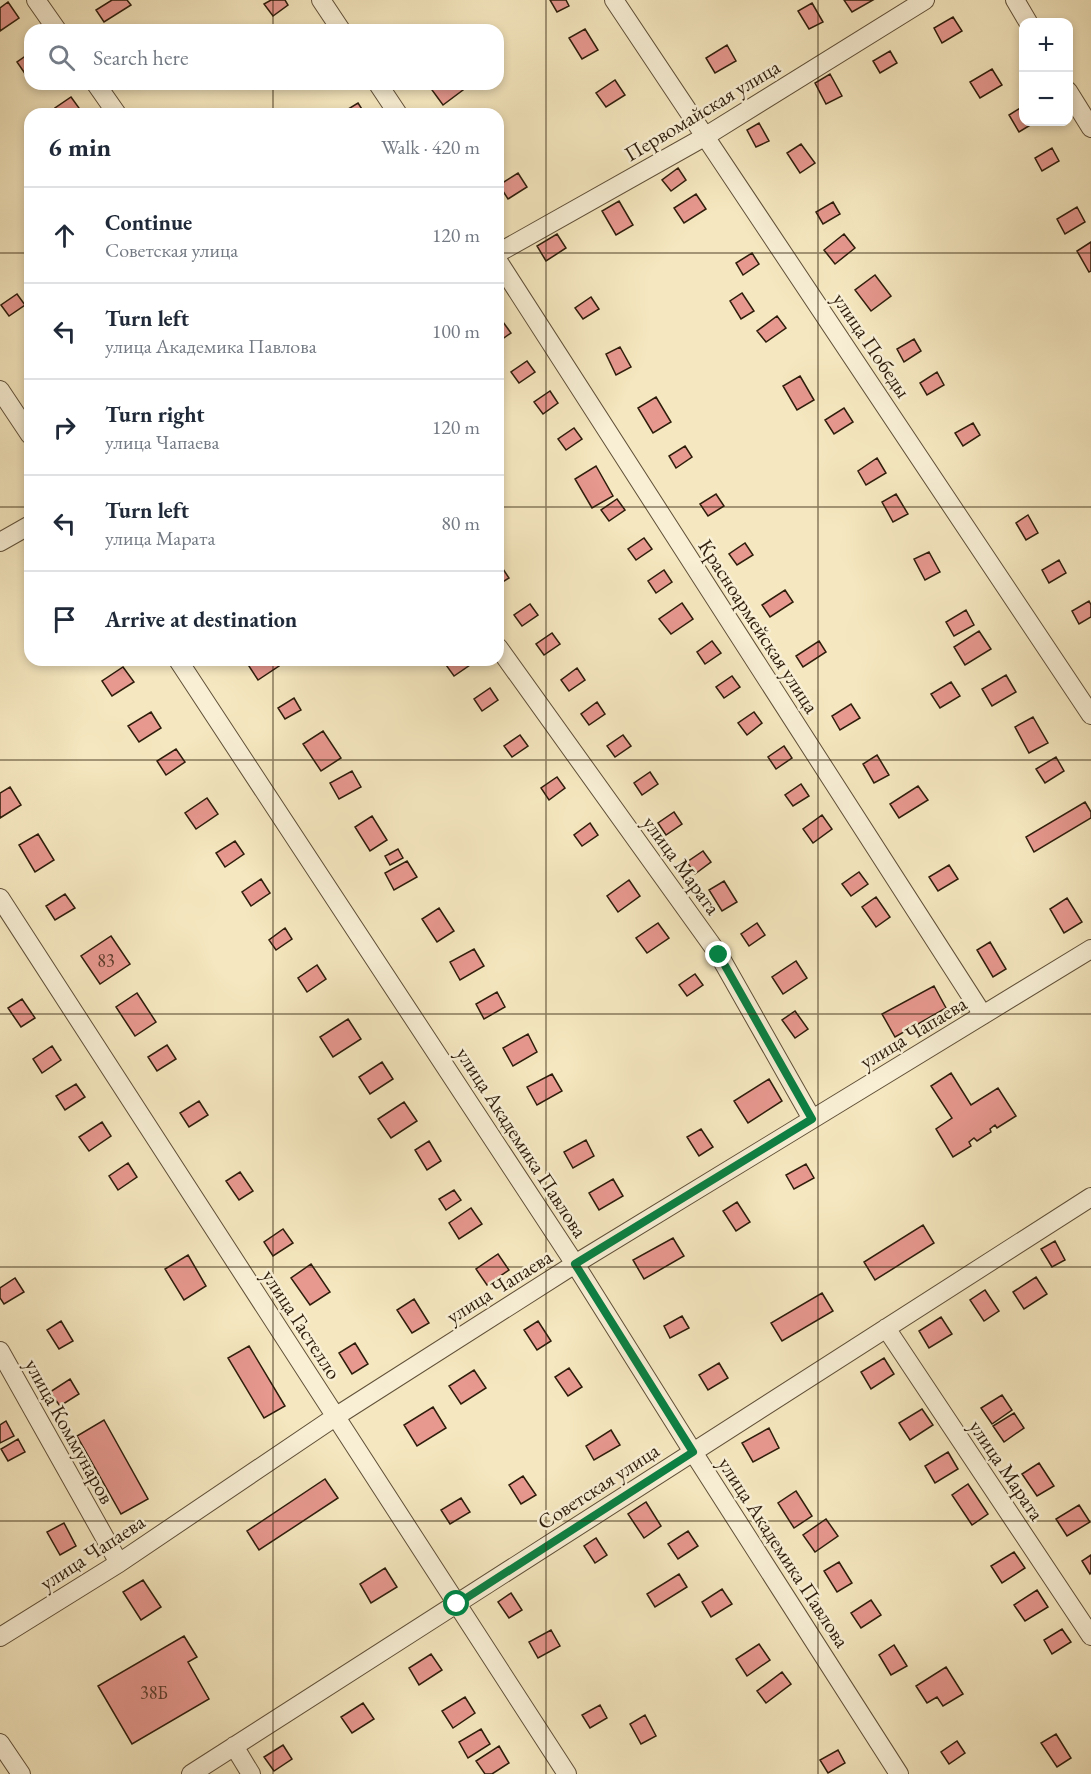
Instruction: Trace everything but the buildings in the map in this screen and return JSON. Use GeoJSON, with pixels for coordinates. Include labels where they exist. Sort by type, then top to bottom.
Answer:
{"type":"FeatureCollection","features":[{"type":"Feature","properties":{"kind":"street"},"geometry":{"type":"LineString","coordinates":[[36,0],[53,24]]}},
{"type":"Feature","properties":{"kind":"street"},"geometry":{"type":"LineString","coordinates":[[321,0],[337,24]]}},
{"type":"Feature","properties":{"kind":"street","name":"улица Победы"},"geometry":{"type":"LineString","coordinates":[[614,0],[1091,715]]}},
{"type":"Feature","properties":{"kind":"street"},"geometry":{"type":"LineString","coordinates":[[1015,0],[1026,18]]}},
{"type":"Feature","properties":{"kind":"street","name":"Первомайская улица"},"geometry":{"type":"LineString","coordinates":[[504,250],[706,136],[919,1]]}},
{"type":"Feature","properties":{"kind":"street"},"geometry":{"type":"LineString","coordinates":[[100,90],[113,108]]}},
{"type":"Feature","properties":{"kind":"street"},"geometry":{"type":"LineString","coordinates":[[382,90],[394,108]]}},
{"type":"Feature","properties":{"kind":"street"},"geometry":{"type":"LineString","coordinates":[[1073,98],[1091,128]]}},
{"type":"Feature","properties":{"kind":"street","name":"Красноармейская улица"},"geometry":{"type":"LineString","coordinates":[[504,270],[983,1015]]}},
{"type":"Feature","properties":{"kind":"street"},"geometry":{"type":"LineString","coordinates":[[0,390],[24,426]]}},
{"type":"Feature","properties":{"kind":"street"},"geometry":{"type":"LineString","coordinates":[[0,542],[24,528]]}},
{"type":"Feature","properties":{"kind":"street","name":"улица Марата"},"geometry":{"type":"LineString","coordinates":[[504,655],[719,955],[812,1119]]}},
{"type":"Feature","properties":{"kind":"street","name":"улица Академика Павлова"},"geometry":{"type":"LineString","coordinates":[[182,666],[575,1264],[899,1774]]}},
{"type":"Feature","properties":{"kind":"street","name":"улица Гастелло"},"geometry":{"type":"LineString","coordinates":[[0,898],[567,1774]]}},
{"type":"Feature","properties":{"kind":"street","name":"улица Чапаева"},"geometry":{"type":"LineString","coordinates":[[0,1637],[118,1563],[335,1417],[575,1264],[1091,949]]}},
{"type":"Feature","properties":{"kind":"street","name":"Советская улица"},"geometry":{"type":"LineString","coordinates":[[191,1774],[1091,1197]]}},
{"type":"Feature","properties":{"kind":"street","name":"улица Марата"},"geometry":{"type":"LineString","coordinates":[[886,1328],[1091,1636]]}},
{"type":"Feature","properties":{"kind":"street","name":"улица Коммунаров"},"geometry":{"type":"LineString","coordinates":[[0,1351],[118,1563]]}},
{"type":"Feature","properties":{"kind":"street"},"geometry":{"type":"LineString","coordinates":[[0,1743],[21,1774]]}},
{"type":"Feature","properties":{"kind":"street"},"geometry":{"type":"LineString","coordinates":[[234,1746],[251,1774]]}},
{"type":"Feature","properties":{"kind":"route"},"geometry":{"type":"LineString","coordinates":[[457,1604],[693,1452],[575,1264],[812,1119],[719,955]]}}]}
